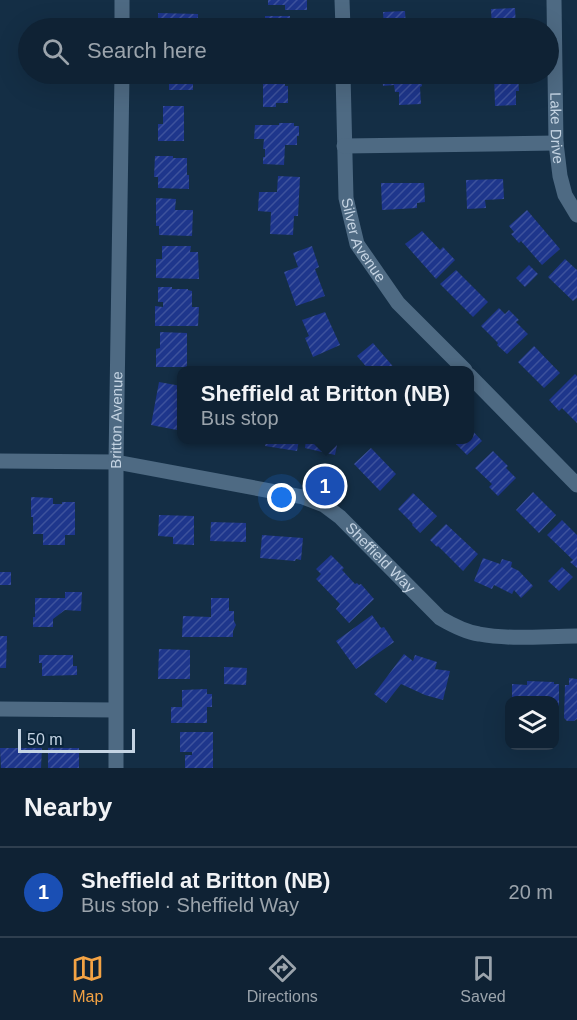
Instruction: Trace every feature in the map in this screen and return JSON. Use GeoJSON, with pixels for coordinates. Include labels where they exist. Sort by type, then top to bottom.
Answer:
{"type":"FeatureCollection","features":[{"type":"Feature","properties":{"kind":"street"},"geometry":{"type":"LineString","coordinates":[[122,0],[122,18]]}},
{"type":"Feature","properties":{"kind":"street"},"geometry":{"type":"LineString","coordinates":[[342,0],[343,18]]}},
{"type":"Feature","properties":{"kind":"street","name":"Lake Drive"},"geometry":{"type":"LineString","coordinates":[[554,0],[554,18]]}},
{"type":"Feature","properties":{"kind":"street","name":"Britton Avenue"},"geometry":{"type":"LineString","coordinates":[[116,768],[116,462],[122,84]]}},
{"type":"Feature","properties":{"kind":"street","name":"Silver Avenue"},"geometry":{"type":"LineString","coordinates":[[343,84],[346,198],[357,244],[398,303],[461,366]]}},
{"type":"Feature","properties":{"kind":"street","name":"Lake Drive"},"geometry":{"type":"LineString","coordinates":[[555,84],[556,143],[560,176],[566,195],[577,215]]}},
{"type":"Feature","properties":{"kind":"street"},"geometry":{"type":"LineString","coordinates":[[344,146],[556,143]]}},
{"type":"Feature","properties":{"kind":"street"},"geometry":{"type":"LineString","coordinates":[[474,380],[577,485]]}},
{"type":"Feature","properties":{"kind":"street","name":"Sheffield Way"},"geometry":{"type":"LineString","coordinates":[[0,461],[116,462],[303,497],[324,506],[340,517],[440,618],[454,626],[477,634],[501,637],[577,636]]}},
{"type":"Feature","properties":{"kind":"street"},"geometry":{"type":"LineString","coordinates":[[0,709],[116,710]]}},
{"type":"Feature","properties":{"kind":"building"},"geometry":{"type":"Polygon","coordinates":[[[268,0],[307,0],[307,10],[285,10],[285,5],[268,5],[268,0]]]}},
{"type":"Feature","properties":{"kind":"building"},"geometry":{"type":"Polygon","coordinates":[[[515,8],[516,18],[491,18],[491,9],[515,8]]]}},
{"type":"Feature","properties":{"kind":"building"},"geometry":{"type":"Polygon","coordinates":[[[405,11],[405,18],[383,18],[383,12],[405,11]]]}},
{"type":"Feature","properties":{"kind":"building"},"geometry":{"type":"Polygon","coordinates":[[[158,13],[198,14],[198,18],[158,18],[158,13]]]}},
{"type":"Feature","properties":{"kind":"building"},"geometry":{"type":"Polygon","coordinates":[[[265,16],[290,16],[290,18],[265,18],[265,16]]]}},
{"type":"Feature","properties":{"kind":"building"},"geometry":{"type":"Polygon","coordinates":[[[169,84],[193,84],[193,90],[169,90],[169,84]]]}},
{"type":"Feature","properties":{"kind":"building"},"geometry":{"type":"Polygon","coordinates":[[[263,84],[288,86],[288,103],[276,103],[276,107],[263,107],[263,84]]]}},
{"type":"Feature","properties":{"kind":"building"},"geometry":{"type":"Polygon","coordinates":[[[383,84],[422,84],[421,104],[399,105],[399,92],[395,92],[394,85],[383,86],[383,84]]]}},
{"type":"Feature","properties":{"kind":"building"},"geometry":{"type":"Polygon","coordinates":[[[494,84],[519,84],[516,105],[495,106],[494,84]]]}},
{"type":"Feature","properties":{"kind":"building"},"geometry":{"type":"Polygon","coordinates":[[[163,106],[184,106],[184,141],[158,141],[158,124],[163,124],[163,106]]]}},
{"type":"Feature","properties":{"kind":"building"},"geometry":{"type":"Polygon","coordinates":[[[279,123],[294,123],[294,126],[299,126],[297,145],[285,145],[284,165],[263,164],[264,139],[254,139],[255,125],[279,125],[279,123]]]}},
{"type":"Feature","properties":{"kind":"building"},"geometry":{"type":"Polygon","coordinates":[[[155,156],[187,158],[189,189],[158,188],[158,177],[154,177],[155,156]]]}},
{"type":"Feature","properties":{"kind":"building"},"geometry":{"type":"Polygon","coordinates":[[[278,176],[300,177],[298,216],[294,216],[293,235],[270,234],[271,212],[258,211],[259,192],[277,192],[278,176]]]}},
{"type":"Feature","properties":{"kind":"building"},"geometry":{"type":"Polygon","coordinates":[[[503,179],[504,199],[485,200],[486,208],[467,209],[466,180],[503,179]]]}},
{"type":"Feature","properties":{"kind":"building"},"geometry":{"type":"Polygon","coordinates":[[[381,183],[424,183],[425,202],[417,203],[417,208],[382,210],[381,183]]]}},
{"type":"Feature","properties":{"kind":"building"},"geometry":{"type":"Polygon","coordinates":[[[156,198],[176,199],[175,210],[193,210],[192,236],[159,235],[159,226],[156,226],[156,198]]]}},
{"type":"Feature","properties":{"kind":"building"},"geometry":{"type":"Polygon","coordinates":[[[527,210],[560,249],[542,265],[521,241],[519,243],[511,234],[514,232],[509,226],[527,210]]]}},
{"type":"Feature","properties":{"kind":"building"},"geometry":{"type":"Polygon","coordinates":[[[422,231],[440,250],[443,247],[455,260],[436,279],[405,244],[422,231]]]}},
{"type":"Feature","properties":{"kind":"building"},"geometry":{"type":"Polygon","coordinates":[[[162,246],[191,246],[190,252],[198,252],[199,279],[156,278],[156,259],[162,259],[162,246]]]}},
{"type":"Feature","properties":{"kind":"building"},"geometry":{"type":"Polygon","coordinates":[[[312,246],[319,267],[315,269],[325,296],[296,306],[284,272],[298,267],[293,253],[312,246]]]}},
{"type":"Feature","properties":{"kind":"building"},"geometry":{"type":"Polygon","coordinates":[[[565,259],[577,270],[577,298],[573,301],[548,277],[565,259]]]}},
{"type":"Feature","properties":{"kind":"building"},"geometry":{"type":"Polygon","coordinates":[[[529,265],[538,274],[525,287],[516,278],[529,265]]]}},
{"type":"Feature","properties":{"kind":"building"},"geometry":{"type":"Polygon","coordinates":[[[456,270],[488,302],[473,317],[440,284],[456,270]]]}},
{"type":"Feature","properties":{"kind":"building"},"geometry":{"type":"Polygon","coordinates":[[[158,287],[192,291],[192,307],[199,307],[198,326],[155,326],[155,306],[163,307],[163,302],[158,302],[158,287]]]}},
{"type":"Feature","properties":{"kind":"building"},"geometry":{"type":"Polygon","coordinates":[[[499,308],[505,314],[509,310],[519,320],[516,322],[528,334],[507,354],[481,326],[499,308]]]}},
{"type":"Feature","properties":{"kind":"building"},"geometry":{"type":"Polygon","coordinates":[[[325,312],[340,345],[313,357],[305,338],[309,336],[302,320],[325,312]]]}},
{"type":"Feature","properties":{"kind":"building"},"geometry":{"type":"Polygon","coordinates":[[[160,332],[187,333],[187,366],[156,367],[156,349],[160,348],[160,332]]]}},
{"type":"Feature","properties":{"kind":"building"},"geometry":{"type":"Polygon","coordinates":[[[373,343],[393,366],[366,366],[357,356],[373,343]]]}},
{"type":"Feature","properties":{"kind":"building"},"geometry":{"type":"Polygon","coordinates":[[[534,346],[560,373],[544,388],[518,362],[534,346]]]}},
{"type":"Feature","properties":{"kind":"building"},"geometry":{"type":"Polygon","coordinates":[[[575,374],[577,376],[577,423],[562,408],[559,411],[549,400],[575,374]]]}},
{"type":"Feature","properties":{"kind":"building"},"geometry":{"type":"Polygon","coordinates":[[[159,382],[177,385],[177,430],[151,425],[159,382]]]}},
{"type":"Feature","properties":{"kind":"building"},"geometry":{"type":"Polygon","coordinates":[[[474,432],[482,441],[467,455],[456,444],[474,444],[474,432]]]}},
{"type":"Feature","properties":{"kind":"building"},"geometry":{"type":"Polygon","coordinates":[[[266,444],[298,444],[297,451],[265,446],[266,444]]]}},
{"type":"Feature","properties":{"kind":"building"},"geometry":{"type":"Polygon","coordinates":[[[306,444],[337,444],[335,455],[305,448],[306,444]]]}},
{"type":"Feature","properties":{"kind":"building"},"geometry":{"type":"Polygon","coordinates":[[[371,448],[396,474],[380,491],[354,464],[371,448]]]}},
{"type":"Feature","properties":{"kind":"building"},"geometry":{"type":"Polygon","coordinates":[[[493,451],[516,478],[498,496],[489,487],[492,484],[475,468],[493,451]]]}},
{"type":"Feature","properties":{"kind":"building"},"geometry":{"type":"Polygon","coordinates":[[[533,492],[556,515],[539,533],[516,510],[533,492]]]}},
{"type":"Feature","properties":{"kind":"building"},"geometry":{"type":"Polygon","coordinates":[[[413,493],[437,516],[420,533],[398,509],[413,493]]]}},
{"type":"Feature","properties":{"kind":"building"},"geometry":{"type":"Polygon","coordinates":[[[31,497],[53,498],[53,504],[75,502],[75,535],[65,535],[65,545],[43,545],[43,534],[33,534],[31,497]]]}},
{"type":"Feature","properties":{"kind":"building"},"geometry":{"type":"Polygon","coordinates":[[[159,515],[194,516],[194,545],[173,544],[173,537],[158,536],[159,515]]]}},
{"type":"Feature","properties":{"kind":"building"},"geometry":{"type":"Polygon","coordinates":[[[562,520],[577,535],[577,568],[570,562],[573,560],[547,535],[562,520]]]}},
{"type":"Feature","properties":{"kind":"building"},"geometry":{"type":"Polygon","coordinates":[[[211,522],[246,523],[246,542],[210,541],[211,522]]]}},
{"type":"Feature","properties":{"kind":"building"},"geometry":{"type":"Polygon","coordinates":[[[446,524],[478,554],[463,571],[430,540],[446,524]]]}},
{"type":"Feature","properties":{"kind":"building"},"geometry":{"type":"Polygon","coordinates":[[[262,535],[303,538],[301,560],[260,558],[262,535]]]}},
{"type":"Feature","properties":{"kind":"building"},"geometry":{"type":"Polygon","coordinates":[[[331,555],[355,584],[361,584],[374,599],[349,623],[336,609],[340,604],[316,579],[321,574],[316,569],[331,555]]]}},
{"type":"Feature","properties":{"kind":"building"},"geometry":{"type":"Polygon","coordinates":[[[483,558],[500,564],[502,559],[512,562],[511,567],[519,571],[533,586],[521,598],[514,590],[512,594],[494,585],[492,589],[474,581],[483,558]]]}},
{"type":"Feature","properties":{"kind":"building"},"geometry":{"type":"Polygon","coordinates":[[[562,567],[573,577],[559,591],[548,581],[562,567]]]}},
{"type":"Feature","properties":{"kind":"building"},"geometry":{"type":"Polygon","coordinates":[[[0,572],[11,572],[11,585],[0,585],[0,572]]]}},
{"type":"Feature","properties":{"kind":"building"},"geometry":{"type":"Polygon","coordinates":[[[65,592],[82,592],[81,611],[65,610],[53,619],[53,627],[33,627],[35,598],[65,598],[65,592]]]}},
{"type":"Feature","properties":{"kind":"building"},"geometry":{"type":"Polygon","coordinates":[[[211,598],[229,598],[229,611],[234,611],[236,625],[233,637],[182,637],[183,616],[211,617],[211,598]]]}},
{"type":"Feature","properties":{"kind":"building"},"geometry":{"type":"Polygon","coordinates":[[[372,615],[394,642],[356,669],[336,641],[372,615]]]}},
{"type":"Feature","properties":{"kind":"building"},"geometry":{"type":"Polygon","coordinates":[[[0,636],[7,636],[6,668],[0,668],[0,636]]]}},
{"type":"Feature","properties":{"kind":"building"},"geometry":{"type":"Polygon","coordinates":[[[159,649],[190,650],[190,679],[158,679],[159,649]]]}},
{"type":"Feature","properties":{"kind":"building"},"geometry":{"type":"Polygon","coordinates":[[[404,654],[413,661],[415,655],[437,662],[435,669],[450,671],[443,700],[401,684],[386,703],[374,694],[404,654]]]}},
{"type":"Feature","properties":{"kind":"building"},"geometry":{"type":"Polygon","coordinates":[[[39,655],[73,655],[73,666],[77,666],[77,675],[42,676],[42,663],[39,663],[39,655]]]}},
{"type":"Feature","properties":{"kind":"building"},"geometry":{"type":"Polygon","coordinates":[[[224,667],[247,668],[246,685],[224,684],[224,667]]]}},
{"type":"Feature","properties":{"kind":"building"},"geometry":{"type":"Polygon","coordinates":[[[569,678],[577,679],[577,719],[574,721],[567,721],[564,718],[565,685],[569,685],[569,678]]]}},
{"type":"Feature","properties":{"kind":"building"},"geometry":{"type":"Polygon","coordinates":[[[527,681],[554,682],[554,684],[559,684],[559,696],[512,696],[512,684],[527,685],[527,681]]]}},
{"type":"Feature","properties":{"kind":"building"},"geometry":{"type":"Polygon","coordinates":[[[207,689],[207,694],[212,694],[212,707],[207,707],[207,723],[171,723],[171,707],[182,707],[182,690],[207,689]]]}},
{"type":"Feature","properties":{"kind":"building"},"geometry":{"type":"Polygon","coordinates":[[[180,732],[213,732],[213,768],[185,768],[185,755],[192,755],[192,752],[180,752],[180,732]]]}},
{"type":"Feature","properties":{"kind":"building"},"geometry":{"type":"Polygon","coordinates":[[[0,748],[42,748],[41,768],[1,768],[0,748]]]}},
{"type":"Feature","properties":{"kind":"building"},"geometry":{"type":"Polygon","coordinates":[[[48,748],[79,748],[79,768],[48,768],[48,748]]]}},
{"type":"Feature","properties":{"kind":"place","name":"Sheffield at Britton (NB)"},"geometry":{"type":"Point","coordinates":[325,486]}}]}
